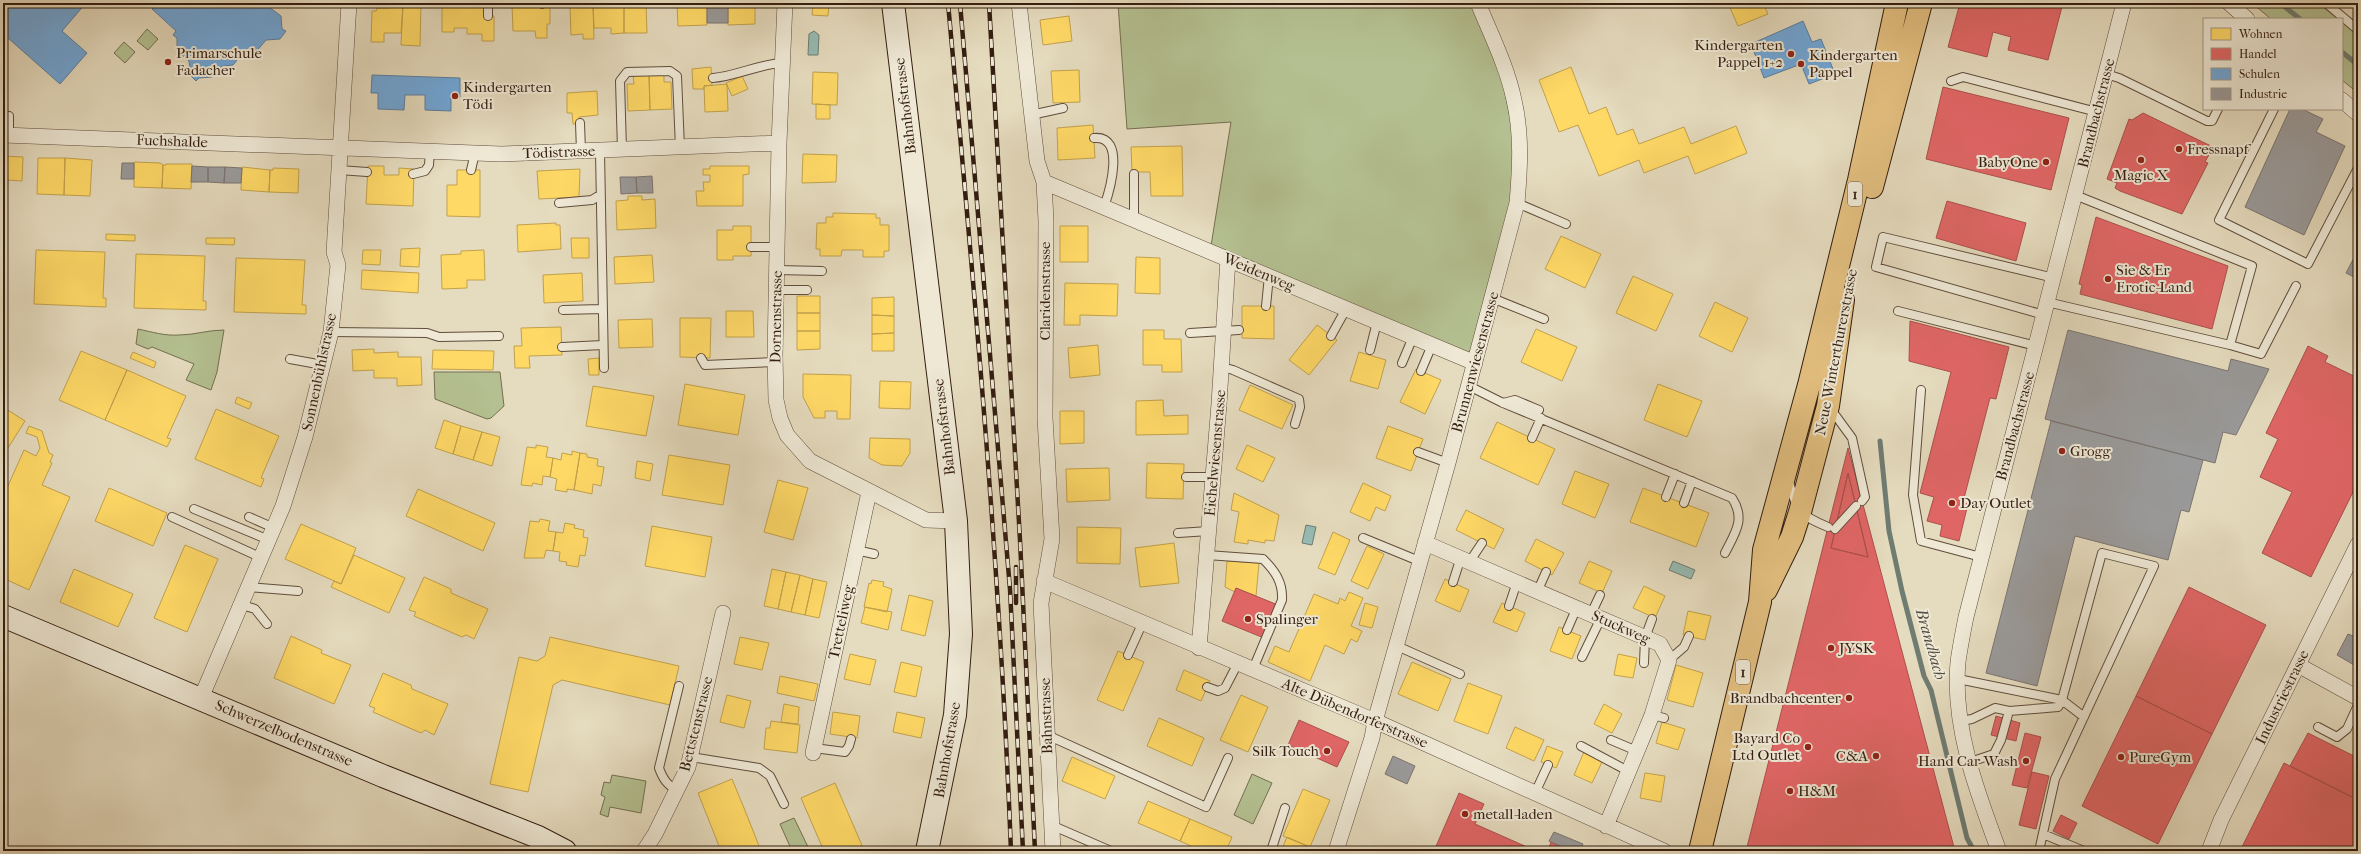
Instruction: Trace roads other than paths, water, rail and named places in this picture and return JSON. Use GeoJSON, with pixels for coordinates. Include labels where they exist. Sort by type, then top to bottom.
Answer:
{"type":"FeatureCollection","features":[{"type":"Feature","properties":{"kind":"main road","name":"Neue Winterthurerstrasse"},"geometry":{"type":"LineString","coordinates":[[1700,851],[1760,602],[1764,550],[1786,474],[1858,180],[1897,3]]}},
{"type":"Feature","properties":{"kind":"main road","name":"Neue Winterthurerstrasse"},"geometry":{"type":"LineString","coordinates":[[1760,602],[1792,537],[1800,512],[1828,406],[1840,312],[1888,123],[1921,3]]}},
{"type":"Feature","properties":{"kind":"street","name":"Sonnenbühlstrasse"},"geometry":{"type":"LineString","coordinates":[[202,698],[272,534],[303,444],[330,332],[338,265],[334,252],[349,3]]}},
{"type":"Feature","properties":{"kind":"street","name":"Dornenstrasse"},"geometry":{"type":"LineString","coordinates":[[785,3],[779,143],[776,290],[776,400],[787,435],[810,461],[869,492],[926,520],[956,521]]}},
{"type":"Feature","properties":{"kind":"street","name":"Bahnhofstrasse"},"geometry":{"type":"LineString","coordinates":[[893,3],[956,521],[961,634],[955,716],[928,851]]}},
{"type":"Feature","properties":{"kind":"street","name":"Claridenstrasse"},"geometry":{"type":"LineString","coordinates":[[1019,3],[1037,161],[1044,182],[1046,221],[1046,418],[1052,539],[1044,581]]}},
{"type":"Feature","properties":{"kind":"street","name":"Brunnenwiesenstrasse"},"geometry":{"type":"LineString","coordinates":[[1336,851],[1372,738],[1375,721],[1397,646],[1419,561],[1448,463],[1517,203],[1520,166],[1514,100],[1505,69],[1478,3]]}},
{"type":"Feature","properties":{"kind":"street","name":"Brandbachstrasse"},"geometry":{"type":"LineString","coordinates":[[1999,851],[1981,804],[1960,721],[1958,662],[1966,617],[1981,557],[2097,112],[2113,76],[2124,3]]}},
{"type":"Feature","properties":{"kind":"street"},"geometry":{"type":"LineString","coordinates":[[2229,3],[2247,18]]}},
{"type":"Feature","properties":{"kind":"street"},"geometry":{"type":"LineString","coordinates":[[2343,101],[2358,114]]}},
{"type":"Feature","properties":{"kind":"street","name":"Fuchshalde"},"geometry":{"type":"LineString","coordinates":[[6,135],[340,148]]}},
{"type":"Feature","properties":{"kind":"street","name":"Tödistrasse"},"geometry":{"type":"LineString","coordinates":[[340,148],[475,153],[600,151],[779,143]]}},
{"type":"Feature","properties":{"kind":"street","name":"Weidenweg"},"geometry":{"type":"LineString","coordinates":[[1044,182],[1475,362]]}},
{"type":"Feature","properties":{"kind":"street","name":"Eichelwiesenstrasse"},"geometry":{"type":"LineString","coordinates":[[1199,648],[1222,367],[1228,259]]}},
{"type":"Feature","properties":{"kind":"street","name":"Tretteliweg"},"geometry":{"type":"LineString","coordinates":[[814,751],[869,492]]}},
{"type":"Feature","properties":{"kind":"street","name":"Stuckweg"},"geometry":{"type":"LineString","coordinates":[[1425,543],[1538,590],[1660,644],[1671,665]]}},
{"type":"Feature","properties":{"kind":"street","name":"Industriestrasse"},"geometry":{"type":"LineString","coordinates":[[2209,851],[2225,813],[2358,544]]}},
{"type":"Feature","properties":{"kind":"street","name":"Alte Dübendorferstrasse"},"geometry":{"type":"LineString","coordinates":[[1044,581],[1142,624],[1375,721],[1664,851]]}},
{"type":"Feature","properties":{"kind":"street","name":"Bahnstrasse"},"geometry":{"type":"LineString","coordinates":[[1044,581],[1041,603],[1053,851]]}},
{"type":"Feature","properties":{"kind":"street","name":"Bettstenstrasse"},"geometry":{"type":"LineString","coordinates":[[644,851],[658,836],[691,757],[723,613]]}},
{"type":"Feature","properties":{"kind":"street","name":"Schwerzelbodenstrasse"},"geometry":{"type":"LineString","coordinates":[[3,616],[202,698],[383,776],[538,837],[565,851]]}},
{"type":"Feature","properties":{"kind":"street"},"geometry":{"type":"LineString","coordinates":[[1606,826],[1637,751],[1658,716],[1671,665]]}},
{"type":"Feature","properties":{"kind":"street"},"geometry":{"type":"LineString","coordinates":[[2298,665],[2358,698]]}},
{"type":"Feature","properties":{"kind":"lane"},"geometry":{"type":"LineString","coordinates":[[488,3],[488,16]]}},
{"type":"Feature","properties":{"kind":"lane"},"geometry":{"type":"LineString","coordinates":[[2326,3],[2358,30]]}},
{"type":"Feature","properties":{"kind":"lane"},"geometry":{"type":"LineString","coordinates":[[713,78],[731,76],[763,66],[782,63]]}},
{"type":"Feature","properties":{"kind":"lane"},"geometry":{"type":"LineString","coordinates":[[622,150],[620,82],[627,72],[670,71],[677,76],[680,148]]}},
{"type":"Feature","properties":{"kind":"lane"},"geometry":{"type":"LineString","coordinates":[[2113,76],[2207,121],[2212,121],[2218,110]]}},
{"type":"Feature","properties":{"kind":"lane"},"geometry":{"type":"LineString","coordinates":[[1950,81],[1963,77],[2097,112]]}},
{"type":"Feature","properties":{"kind":"lane"},"geometry":{"type":"LineString","coordinates":[[1031,115],[1063,108]]}},
{"type":"Feature","properties":{"kind":"lane"},"geometry":{"type":"LineString","coordinates":[[2274,110],[2219,220],[2308,264],[2358,168]]}},
{"type":"Feature","properties":{"kind":"lane"},"geometry":{"type":"LineString","coordinates":[[6,135],[9,116]]}},
{"type":"Feature","properties":{"kind":"lane"},"geometry":{"type":"LineString","coordinates":[[580,123],[581,151]]}},
{"type":"Feature","properties":{"kind":"lane"},"geometry":{"type":"LineString","coordinates":[[1094,138],[1102,137],[1107,140],[1112,149],[1113,167],[1110,192],[1104,207]]}},
{"type":"Feature","properties":{"kind":"lane"},"geometry":{"type":"LineString","coordinates":[[414,174],[425,172],[429,166],[430,151]]}},
{"type":"Feature","properties":{"kind":"lane"},"geometry":{"type":"LineString","coordinates":[[600,151],[604,368]]}},
{"type":"Feature","properties":{"kind":"lane"},"geometry":{"type":"LineString","coordinates":[[471,170],[475,153]]}},
{"type":"Feature","properties":{"kind":"lane"},"geometry":{"type":"LineString","coordinates":[[339,170],[367,172]]}},
{"type":"Feature","properties":{"kind":"lane"},"geometry":{"type":"LineString","coordinates":[[1134,174],[1134,220]]}},
{"type":"Feature","properties":{"kind":"lane"},"geometry":{"type":"LineString","coordinates":[[559,203],[592,200],[600,195]]}},
{"type":"Feature","properties":{"kind":"lane"},"geometry":{"type":"LineString","coordinates":[[2075,196],[2252,266],[2230,345]]}},
{"type":"Feature","properties":{"kind":"lane"},"geometry":{"type":"LineString","coordinates":[[1517,203],[1566,224]]}},
{"type":"Feature","properties":{"kind":"lane"},"geometry":{"type":"LineString","coordinates":[[2054,278],[1884,237],[1876,267],[2046,308],[2230,345],[2261,354],[2296,286]]}},
{"type":"Feature","properties":{"kind":"lane"},"geometry":{"type":"LineString","coordinates":[[751,247],[777,247]]}},
{"type":"Feature","properties":{"kind":"lane"},"geometry":{"type":"LineString","coordinates":[[777,270],[822,271]]}},
{"type":"Feature","properties":{"kind":"lane"},"geometry":{"type":"LineString","coordinates":[[1266,306],[1269,276]]}},
{"type":"Feature","properties":{"kind":"lane"},"geometry":{"type":"LineString","coordinates":[[776,290],[808,290]]}},
{"type":"Feature","properties":{"kind":"lane"},"geometry":{"type":"LineString","coordinates":[[1492,298],[1544,318]]}},
{"type":"Feature","properties":{"kind":"lane"},"geometry":{"type":"LineString","coordinates":[[563,310],[602,309]]}},
{"type":"Feature","properties":{"kind":"lane"},"geometry":{"type":"LineString","coordinates":[[1331,336],[1346,309]]}},
{"type":"Feature","properties":{"kind":"lane"},"geometry":{"type":"LineString","coordinates":[[1898,311],[2036,346]]}},
{"type":"Feature","properties":{"kind":"lane"},"geometry":{"type":"LineString","coordinates":[[1370,350],[1377,322]]}},
{"type":"Feature","properties":{"kind":"lane"},"geometry":{"type":"LineString","coordinates":[[1190,333],[1239,330]]}},
{"type":"Feature","properties":{"kind":"lane"},"geometry":{"type":"LineString","coordinates":[[330,332],[427,333],[439,337],[499,336]]}},
{"type":"Feature","properties":{"kind":"lane"},"geometry":{"type":"LineString","coordinates":[[1402,363],[1413,337]]}},
{"type":"Feature","properties":{"kind":"lane"},"geometry":{"type":"LineString","coordinates":[[562,347],[603,345]]}},
{"type":"Feature","properties":{"kind":"lane"},"geometry":{"type":"LineString","coordinates":[[1421,371],[1432,345]]}},
{"type":"Feature","properties":{"kind":"lane"},"geometry":{"type":"LineString","coordinates":[[701,358],[705,365],[776,362]]}},
{"type":"Feature","properties":{"kind":"lane"},"geometry":{"type":"LineString","coordinates":[[290,359],[323,365]]}},
{"type":"Feature","properties":{"kind":"lane"},"geometry":{"type":"LineString","coordinates":[[1222,367],[1233,370],[1299,398],[1300,407],[1295,424]]}},
{"type":"Feature","properties":{"kind":"lane"},"geometry":{"type":"LineString","coordinates":[[1469,386],[1502,402],[1540,414],[1732,498],[1738,508],[1738,527],[1725,553]]}},
{"type":"Feature","properties":{"kind":"lane"},"geometry":{"type":"LineString","coordinates":[[1921,390],[1913,495],[1922,541],[1981,557]]}},
{"type":"Feature","properties":{"kind":"lane"},"geometry":{"type":"LineString","coordinates":[[1786,474],[1796,507],[1800,512],[1831,528],[1866,497],[1852,438],[1828,406]]}},
{"type":"Feature","properties":{"kind":"lane"},"geometry":{"type":"LineString","coordinates":[[1532,438],[1540,414]]}},
{"type":"Feature","properties":{"kind":"lane"},"geometry":{"type":"LineString","coordinates":[[1418,452],[1448,463]]}},
{"type":"Feature","properties":{"kind":"lane"},"geometry":{"type":"LineString","coordinates":[[1666,496],[1675,474]]}},
{"type":"Feature","properties":{"kind":"lane"},"geometry":{"type":"LineString","coordinates":[[1186,477],[1213,477]]}},
{"type":"Feature","properties":{"kind":"lane"},"geometry":{"type":"LineString","coordinates":[[1684,504],[1692,481]]}},
{"type":"Feature","properties":{"kind":"lane"},"geometry":{"type":"LineString","coordinates":[[194,509],[272,534]]}},
{"type":"Feature","properties":{"kind":"lane"},"geometry":{"type":"LineString","coordinates":[[172,517],[262,558]]}},
{"type":"Feature","properties":{"kind":"lane"},"geometry":{"type":"LineString","coordinates":[[249,517],[272,534]]}},
{"type":"Feature","properties":{"kind":"lane"},"geometry":{"type":"LineString","coordinates":[[1178,533],[1209,531]]}},
{"type":"Feature","properties":{"kind":"lane"},"geometry":{"type":"LineString","coordinates":[[1363,538],[1419,561]]}},
{"type":"Feature","properties":{"kind":"lane"},"geometry":{"type":"LineString","coordinates":[[1453,582],[1465,559],[1482,543]]}},
{"type":"Feature","properties":{"kind":"lane"},"geometry":{"type":"LineString","coordinates":[[856,550],[874,554]]}},
{"type":"Feature","properties":{"kind":"lane"},"geometry":{"type":"LineString","coordinates":[[1960,721],[1972,719],[1995,708],[2009,711],[2058,707],[2062,700],[2102,553],[2154,566],[2055,779],[2039,851]]}},
{"type":"Feature","properties":{"kind":"lane"},"geometry":{"type":"LineString","coordinates":[[1207,555],[1263,559],[1275,571],[1283,588],[1282,600],[1253,669]]}},
{"type":"Feature","properties":{"kind":"lane"},"geometry":{"type":"LineString","coordinates":[[1538,590],[1546,572]]}},
{"type":"Feature","properties":{"kind":"lane"},"geometry":{"type":"LineString","coordinates":[[1509,606],[1517,582]]}},
{"type":"Feature","properties":{"kind":"lane"},"geometry":{"type":"LineString","coordinates":[[249,587],[298,591]]}},
{"type":"Feature","properties":{"kind":"lane"},"geometry":{"type":"LineString","coordinates":[[1582,657],[1596,616],[1600,595]]}},
{"type":"Feature","properties":{"kind":"lane"},"geometry":{"type":"LineString","coordinates":[[242,605],[256,609],[267,624]]}},
{"type":"Feature","properties":{"kind":"lane"},"geometry":{"type":"LineString","coordinates":[[1567,630],[1577,607]]}},
{"type":"Feature","properties":{"kind":"lane"},"geometry":{"type":"LineString","coordinates":[[1644,663],[1645,638],[1652,619]]}},
{"type":"Feature","properties":{"kind":"lane"},"geometry":{"type":"LineString","coordinates":[[1128,655],[1142,624]]}},
{"type":"Feature","properties":{"kind":"lane"},"geometry":{"type":"LineString","coordinates":[[1671,665],[1684,647],[1689,636]]}},
{"type":"Feature","properties":{"kind":"lane"},"geometry":{"type":"LineString","coordinates":[[1397,646],[1460,674]]}},
{"type":"Feature","properties":{"kind":"lane"},"geometry":{"type":"LineString","coordinates":[[1207,687],[1218,691],[1225,688],[1238,663]]}},
{"type":"Feature","properties":{"kind":"lane"},"geometry":{"type":"LineString","coordinates":[[1958,679],[2062,700],[2084,717]]}},
{"type":"Feature","properties":{"kind":"lane"},"geometry":{"type":"LineString","coordinates":[[678,790],[669,786],[659,768],[679,686]]}},
{"type":"Feature","properties":{"kind":"lane"},"geometry":{"type":"LineString","coordinates":[[2318,727],[2337,737],[2347,729],[2358,705]]}},
{"type":"Feature","properties":{"kind":"lane"},"geometry":{"type":"LineString","coordinates":[[1970,762],[1994,754],[2002,740],[2009,711]]}},
{"type":"Feature","properties":{"kind":"lane"},"geometry":{"type":"LineString","coordinates":[[1047,735],[1206,808],[1228,758]]}},
{"type":"Feature","properties":{"kind":"lane"},"geometry":{"type":"LineString","coordinates":[[814,751],[845,752],[850,746],[851,739]]}},
{"type":"Feature","properties":{"kind":"lane"},"geometry":{"type":"LineString","coordinates":[[1612,740],[1637,751]]}},
{"type":"Feature","properties":{"kind":"lane"},"geometry":{"type":"LineString","coordinates":[[1581,746],[1628,771]]}},
{"type":"Feature","properties":{"kind":"lane"},"geometry":{"type":"LineString","coordinates":[[691,757],[759,768],[770,776],[784,804]]}},
{"type":"Feature","properties":{"kind":"lane"},"geometry":{"type":"LineString","coordinates":[[1535,793],[1548,765]]}},
{"type":"Feature","properties":{"kind":"lane"},"geometry":{"type":"LineString","coordinates":[[1271,851],[1285,808]]}},
{"type":"Feature","properties":{"kind":"lane"},"geometry":{"type":"LineString","coordinates":[[1051,825],[1111,851]]}},
{"type":"Feature","properties":{"kind":"lane"},"geometry":{"type":"LineString","coordinates":[[2043,834],[2081,850]]}},
{"type":"Feature","properties":{"kind":"water"},"geometry":{"type":"Polygon","coordinates":[[[814,31],[819,35],[818,55],[808,55],[809,34],[814,31]]]}},
{"type":"Feature","properties":{"kind":"water"},"geometry":{"type":"Polygon","coordinates":[[[1306,525],[1316,527],[1312,545],[1302,543],[1306,525]]]}},
{"type":"Feature","properties":{"kind":"water"},"geometry":{"type":"Polygon","coordinates":[[[1673,561],[1695,570],[1691,579],[1669,570],[1673,561]]]}},
{"type":"Feature","properties":{"kind":"waterway"},"geometry":{"type":"LineString","coordinates":[[2280,3],[2299,18]]}},
{"type":"Feature","properties":{"kind":"waterway"},"geometry":{"type":"LineString","coordinates":[[2343,53],[2358,65]]}},
{"type":"Feature","properties":{"kind":"waterway","name":"Brandbach"},"geometry":{"type":"LineString","coordinates":[[1880,441],[1889,531],[1902,591],[1924,676],[1931,690],[1967,838],[1974,851]]}},
{"type":"Feature","properties":{"kind":"railway"},"geometry":{"type":"LineString","coordinates":[[948,3],[993,533],[1011,851]]}},
{"type":"Feature","properties":{"kind":"railway"},"geometry":{"type":"LineString","coordinates":[[960,3],[1010,589],[1023,851]]}},
{"type":"Feature","properties":{"kind":"railway"},"geometry":{"type":"LineString","coordinates":[[989,3],[1020,540],[1035,851]]}},
{"type":"Feature","properties":{"kind":"railway"},"geometry":{"type":"LineString","coordinates":[[1016,567],[1016,603]]}},
{"type":"Feature","properties":{"kind":"place","name":"Kindergarten Pappel 1+2"},"geometry":{"type":"Point","coordinates":[1791,54]}},
{"type":"Feature","properties":{"kind":"place","name":"Primarschule Fadacher"},"geometry":{"type":"Point","coordinates":[168,62]}},
{"type":"Feature","properties":{"kind":"place","name":"Kindergarten Pappel"},"geometry":{"type":"Point","coordinates":[1801,64]}},
{"type":"Feature","properties":{"kind":"place","name":"Kindergarten Tödi"},"geometry":{"type":"Point","coordinates":[455,96]}},
{"type":"Feature","properties":{"kind":"place","name":"Fressnapf"},"geometry":{"type":"Point","coordinates":[2179,149]}},
{"type":"Feature","properties":{"kind":"place","name":"Magic X"},"geometry":{"type":"Point","coordinates":[2141,160]}},
{"type":"Feature","properties":{"kind":"place","name":"BabyOne"},"geometry":{"type":"Point","coordinates":[2046,162]}},
{"type":"Feature","properties":{"kind":"place","name":"Sie & Er Erotic-Land"},"geometry":{"type":"Point","coordinates":[2108,279]}},
{"type":"Feature","properties":{"kind":"place","name":"Grogg"},"geometry":{"type":"Point","coordinates":[2062,451]}},
{"type":"Feature","properties":{"kind":"place","name":"Day Outlet"},"geometry":{"type":"Point","coordinates":[1952,503]}},
{"type":"Feature","properties":{"kind":"place","name":"Spalinger"},"geometry":{"type":"Point","coordinates":[1248,619]}},
{"type":"Feature","properties":{"kind":"place","name":"JYSK"},"geometry":{"type":"Point","coordinates":[1831,648]}},
{"type":"Feature","properties":{"kind":"place","name":"Brandbachcenter"},"geometry":{"type":"Point","coordinates":[1849,698]}},
{"type":"Feature","properties":{"kind":"place","name":"Bayard Co Ltd Outlet"},"geometry":{"type":"Point","coordinates":[1808,747]}},
{"type":"Feature","properties":{"kind":"place","name":"Silk Touch"},"geometry":{"type":"Point","coordinates":[1327,751]}},
{"type":"Feature","properties":{"kind":"place","name":"C&A"},"geometry":{"type":"Point","coordinates":[1876,756]}},
{"type":"Feature","properties":{"kind":"place","name":"PureGym"},"geometry":{"type":"Point","coordinates":[2121,757]}},
{"type":"Feature","properties":{"kind":"place","name":"Hand Car Wash"},"geometry":{"type":"Point","coordinates":[2026,761]}},
{"type":"Feature","properties":{"kind":"place","name":"H&M"},"geometry":{"type":"Point","coordinates":[1790,791]}},
{"type":"Feature","properties":{"kind":"place","name":"metall-laden"},"geometry":{"type":"Point","coordinates":[1465,814]}}]}
